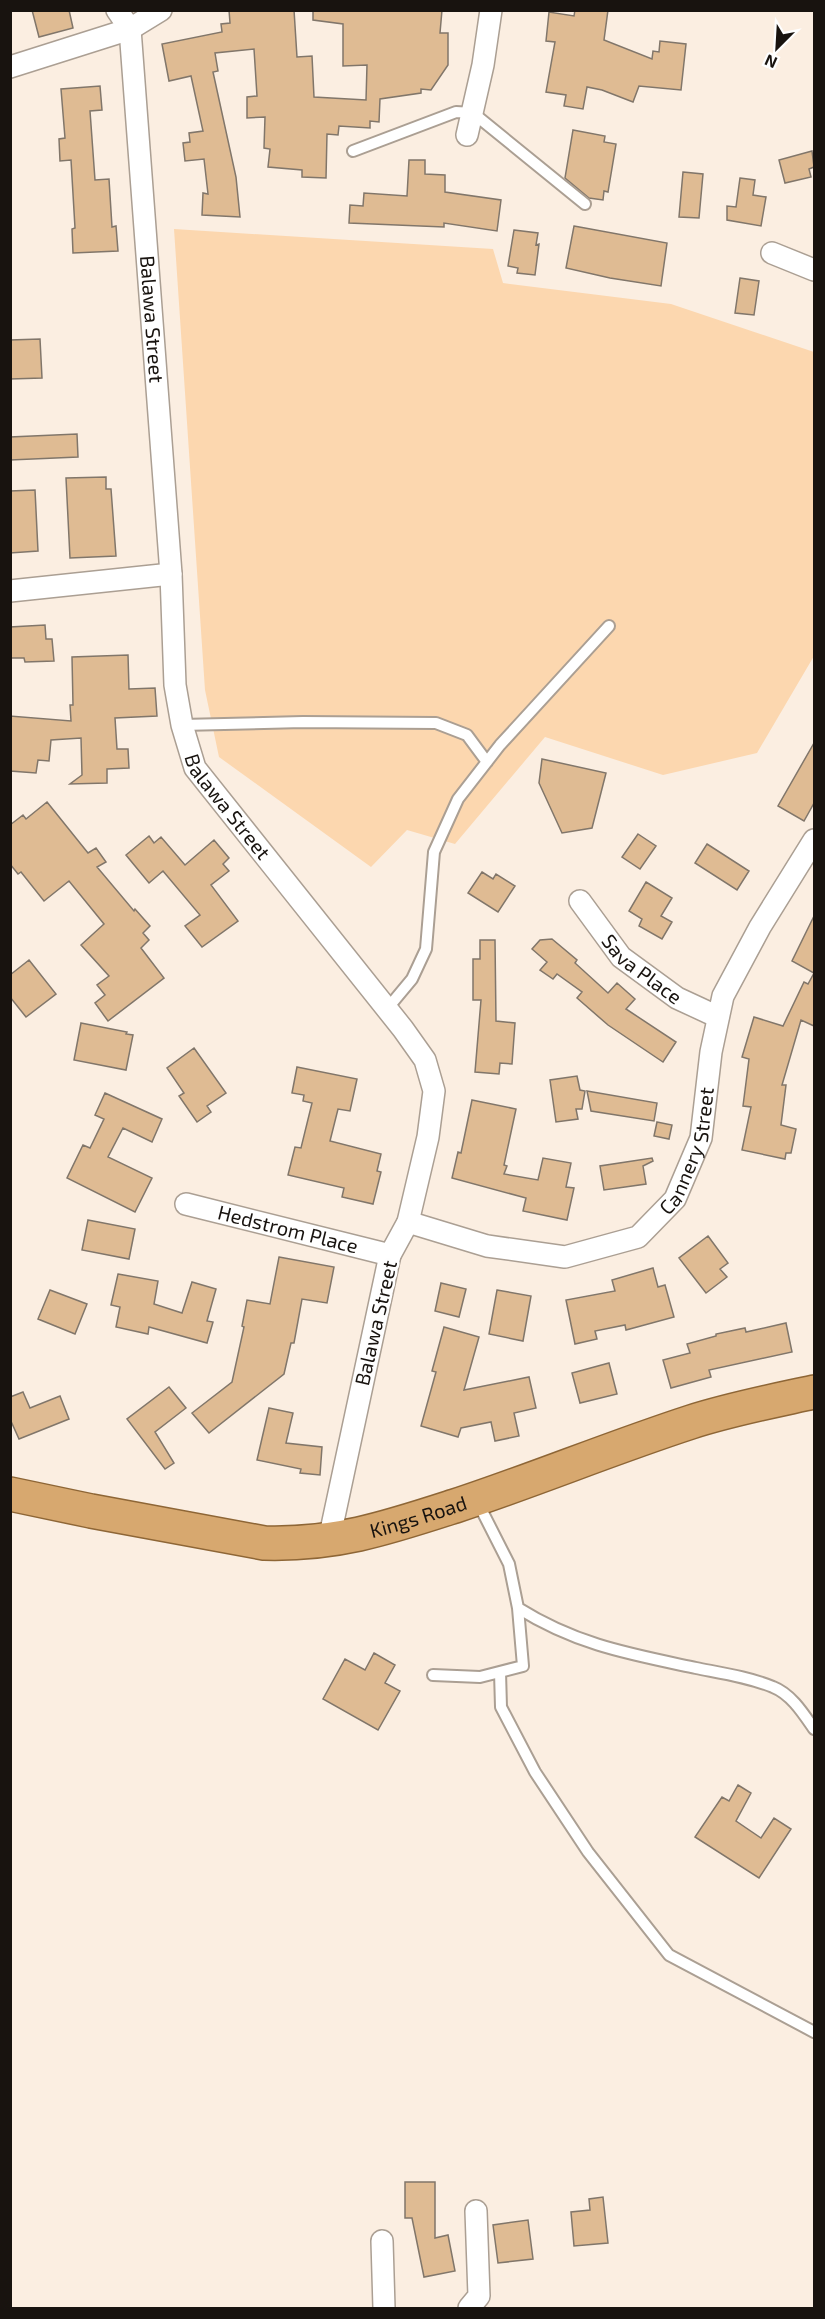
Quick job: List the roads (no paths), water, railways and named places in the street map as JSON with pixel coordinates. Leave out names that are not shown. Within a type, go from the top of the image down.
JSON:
[{"type":"highway","name":"Kings Road","points":[[10,1494],[264,1543],[329,1540],[375,1531],[477,1499],[692,1422],[814,1392]]},
{"type":"street","points":[[117,10],[130,29]]},
{"type":"street","points":[[10,67],[130,29],[161,10]]},
{"type":"street","points":[[467,135],[491,10]]},
{"type":"street","name":"Balawa Street","points":[[130,29],[171,574],[175,685],[182,725],[195,768],[425,1060],[434,1091],[428,1137],[408,1222],[390,1255],[329,1540]]},
{"type":"street","points":[[772,254],[814,270]]},
{"type":"street","points":[[10,591],[171,574]]},
{"type":"street","name":"Cannery Street","points":[[408,1222],[487,1246],[565,1257],[638,1237],[675,1199],[701,1138],[711,1052],[723,996],[749,946],[814,840]]},
{"type":"street","name":"Sava Place","points":[[580,901],[621,957],[677,998],[718,1017]]},
{"type":"street","name":"Hedstrom Place","points":[[186,1203],[390,1255]]},
{"type":"street","points":[[469,2308],[479,2296],[476,2211]]},
{"type":"street","points":[[382,2241],[384,2308]]},
{"type":"lane","points":[[353,151],[456,112],[473,113],[585,204]]},
{"type":"lane","points":[[387,1009],[412,979],[426,949],[434,852],[459,799],[500,745],[609,626]]},
{"type":"lane","points":[[182,725],[303,722],[436,723],[467,735],[487,762]]},
{"type":"lane","points":[[433,1675],[480,1677],[523,1666],[518,1608],[509,1564],[477,1499]]},
{"type":"lane","points":[[518,1608],[547,1626],[611,1650],[774,1687],[797,1704],[814,1729]]},
{"type":"lane","points":[[500,1672],[501,1707],[535,1772],[588,1852],[669,1955],[814,2032]]}]
